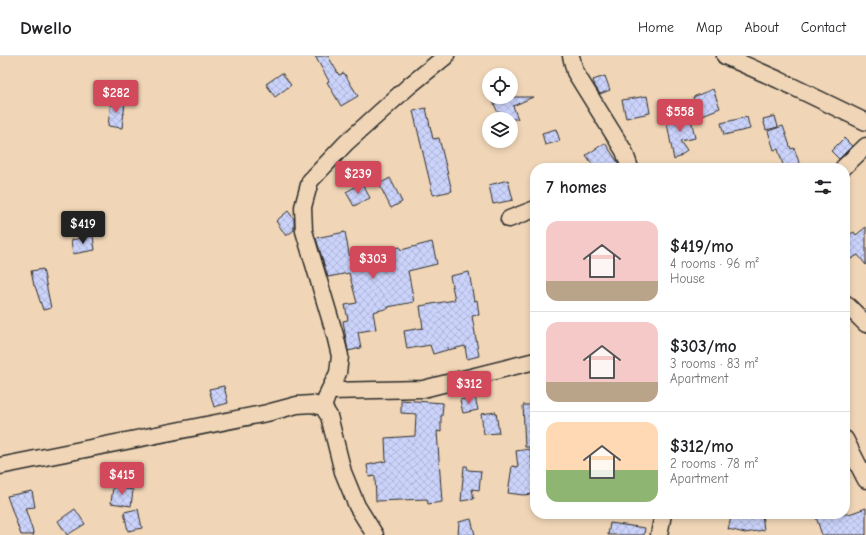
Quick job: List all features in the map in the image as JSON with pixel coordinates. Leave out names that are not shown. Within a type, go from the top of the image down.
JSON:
[{"type":"street","points":[[323,407],[338,373],[340,356],[304,231],[303,207],[310,181],[346,143],[409,86],[446,56]]},
{"type":"street","points":[[571,56],[575,72],[624,151],[628,163]]},
{"type":"street","points":[[725,56],[866,122]]},
{"type":"street","points":[[848,163],[866,146]]},
{"type":"street","points":[[509,219],[530,211]]},
{"type":"street","points":[[850,308],[866,324]]},
{"type":"street","points":[[329,391],[423,389],[530,362]]},
{"type":"street","points":[[0,466],[297,405],[312,404],[323,407],[329,416],[344,472],[354,499],[375,535]]},
{"type":"street","points":[[850,449],[866,480]]},
{"type":"street","points":[[659,535],[662,519]]},
{"type":"building","points":[[315,56],[328,56],[339,75],[344,73],[358,96],[341,106],[327,82],[329,81]]},
{"type":"building","points":[[282,73],[291,85],[275,97],[266,84]]},
{"type":"building","points":[[605,76],[610,90],[600,94],[593,80]]},
{"type":"building","points":[[713,89],[720,108],[700,116],[693,97]]},
{"type":"building","points":[[647,96],[650,113],[626,118],[622,100]]},
{"type":"building","points":[[518,97],[533,97],[518,104]]},
{"type":"building","points":[[111,101],[125,103],[122,128],[108,126]]},
{"type":"building","points":[[494,104],[517,104],[513,106],[515,112],[498,112]]},
{"type":"building","points":[[426,108],[433,139],[439,138],[452,191],[433,195],[413,111]]},
{"type":"building","points":[[690,114],[695,138],[680,141],[687,151],[674,160],[666,118]]},
{"type":"building","points":[[775,116],[778,127],[766,130],[763,119]]},
{"type":"building","points":[[747,117],[750,129],[724,135],[721,123]]},
{"type":"building","points":[[783,126],[791,149],[794,148],[799,163],[782,163],[778,149],[774,150],[768,131]]},
{"type":"building","points":[[556,129],[560,141],[545,145],[542,133]]},
{"type":"building","points":[[844,138],[852,146],[839,159],[831,151]]},
{"type":"building","points":[[605,143],[618,163],[592,163],[586,155]]},
{"type":"building","points":[[390,178],[402,202],[391,208],[379,184]]},
{"type":"building","points":[[508,180],[513,200],[493,204],[489,185]]},
{"type":"building","points":[[362,183],[370,198],[354,206],[346,192]]},
{"type":"building","points":[[288,211],[294,219],[294,230],[286,236],[276,221]]},
{"type":"building","points":[[866,227],[866,265],[858,255],[850,259],[850,234],[854,232],[856,235]]},
{"type":"building","points":[[345,232],[351,264],[381,255],[380,251],[400,247],[401,250],[432,242],[437,264],[408,271],[414,302],[388,307],[389,308],[373,312],[376,329],[358,332],[361,348],[348,351],[343,321],[348,320],[345,305],[357,303],[349,273],[328,277],[316,238]]},
{"type":"building","points":[[93,236],[95,250],[73,254],[71,240]]},
{"type":"building","points":[[43,269],[51,308],[43,310],[34,286],[31,271]]},
{"type":"building","points":[[469,272],[474,301],[477,300],[479,315],[472,316],[479,356],[467,359],[465,346],[448,350],[448,347],[447,350],[433,354],[430,345],[407,349],[404,331],[423,328],[420,306],[455,300],[450,276]]},
{"type":"building","points":[[224,386],[228,403],[214,407],[209,389]]},
{"type":"building","points":[[475,397],[478,410],[463,413],[460,400]]},
{"type":"building","points":[[401,400],[443,403],[441,432],[437,431],[442,502],[428,504],[427,499],[376,501],[375,476],[369,477],[367,465],[386,461],[385,438],[415,436],[416,414],[401,413]]},
{"type":"building","points":[[523,405],[530,405],[530,447],[525,447]]},
{"type":"building","points":[[496,412],[499,433],[484,434],[481,414]]},
{"type":"building","points":[[530,449],[530,494],[508,493],[512,466],[518,467],[516,451]]},
{"type":"building","points":[[464,466],[467,466],[468,470],[481,471],[479,490],[472,489],[474,499],[461,501]]},
{"type":"building","points":[[113,487],[133,490],[131,506],[111,503]]},
{"type":"building","points":[[32,491],[35,507],[25,508],[34,535],[21,535],[7,496]]},
{"type":"building","points":[[866,508],[866,535],[822,535],[817,519],[850,519],[850,514]]},
{"type":"building","points":[[75,509],[85,524],[67,535],[58,521]]},
{"type":"building","points":[[138,509],[142,528],[128,531],[124,512]]},
{"type":"building","points":[[471,519],[475,535],[458,535],[459,522]]},
{"type":"building","points":[[731,519],[763,519],[764,530],[745,533],[728,529]]},
{"type":"building","points":[[610,523],[645,528],[644,535],[608,535]]}]
